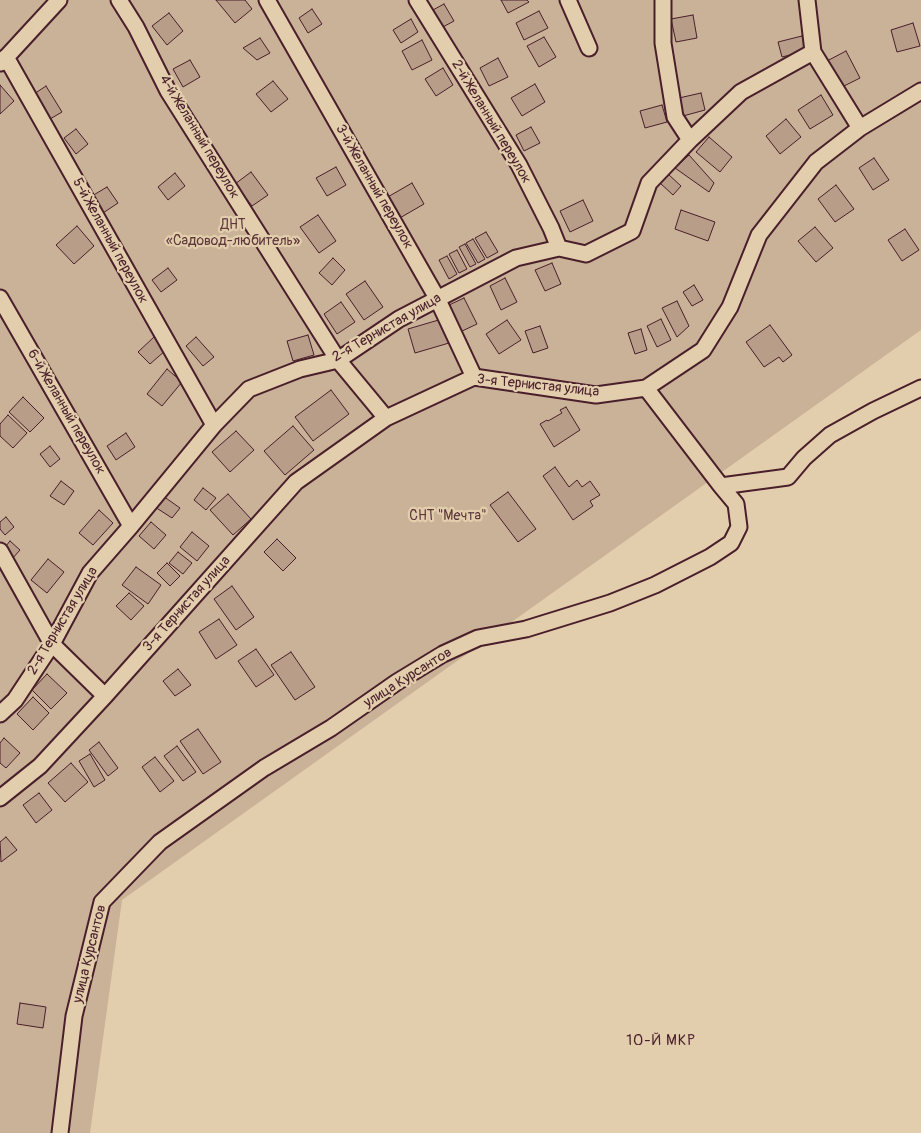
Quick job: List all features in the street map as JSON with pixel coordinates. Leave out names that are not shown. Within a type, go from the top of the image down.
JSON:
[{"type":"street","points":[[3,60],[59,0]]},
{"type":"street","name":"4-й Желанный переулок","points":[[119,0],[136,27],[168,91],[338,360],[386,418]]},
{"type":"street","name":"3-й Желанный переулок","points":[[267,0],[438,298],[474,377]]},
{"type":"street","name":"2-й Желанный переулок","points":[[417,0],[519,164],[559,248]]},
{"type":"street","points":[[568,0],[589,48]]},
{"type":"street","points":[[663,0],[663,44],[675,118],[690,140]]},
{"type":"street","points":[[807,0],[813,52],[860,128]]},
{"type":"street","name":"2-я Тернистая улица","points":[[0,714],[14,700],[52,644],[90,573],[214,425],[250,389],[300,370],[338,360],[399,319],[516,258],[559,248],[586,254],[632,231],[649,183],[690,140],[741,92],[813,52]]},
{"type":"street","name":"5-й Желанный переулок","points":[[3,60],[214,425]]},
{"type":"street","name":"3-я Тернистая улица","points":[[0,798],[40,766],[296,482],[386,418],[474,377],[596,394],[646,388],[703,350],[730,308],[759,235],[816,162],[860,128],[921,91]]},
{"type":"street","name":"6-й Желанный переулок","points":[[0,298],[131,526]]},
{"type":"street","name":"улица Курсантов","points":[[60,1133],[74,1016],[102,902],[160,842],[264,768],[331,728],[397,682],[443,654],[478,638],[526,629],[610,603],[655,586],[710,557],[731,543],[739,527],[736,504],[646,388]]},
{"type":"street","points":[[721,486],[788,477],[804,458],[830,435],[873,411],[921,388]]},
{"type":"street","points":[[0,551],[52,644],[105,696]]},
{"type":"green space","name":"ДНТ «Садовод-любитель»","points":[[0,0],[921,0],[921,330],[122,900],[90,1133],[0,1133]]},
{"type":"building","points":[[216,0],[245,0],[252,9],[235,23]]},
{"type":"building","points":[[501,0],[527,0],[529,2],[508,13]]},
{"type":"building","points":[[444,4],[454,21],[441,28],[431,11]]},
{"type":"building","points":[[312,9],[322,24],[308,33],[299,18]]},
{"type":"building","points":[[539,11],[548,28],[524,40],[516,23]]},
{"type":"building","points":[[169,13],[183,31],[167,45],[152,26]]},
{"type":"building","points":[[693,15],[697,38],[676,42],[671,19]]},
{"type":"building","points":[[411,19],[418,32],[401,43],[393,30]]},
{"type":"building","points":[[913,23],[920,46],[897,52],[891,30]]},
{"type":"building","points":[[802,36],[806,51],[782,57],[778,42]]},
{"type":"building","points":[[544,37],[556,57],[539,67],[527,46]]},
{"type":"building","points":[[260,38],[270,53],[257,60],[243,48]]},
{"type":"building","points":[[422,40],[432,60],[412,70],[402,51]]},
{"type":"building","points":[[846,51],[860,78],[842,87],[827,61]]},
{"type":"building","points":[[498,58],[508,77],[489,86],[480,68]]},
{"type":"building","points":[[190,60],[200,77],[183,87],[173,69]]},
{"type":"building","points":[[443,68],[453,85],[436,96],[425,79]]},
{"type":"building","points":[[273,81],[288,99],[271,112],[256,94]]},
{"type":"building","points":[[535,84],[545,102],[522,116],[511,98]]},
{"type":"building","points":[[0,85],[14,101],[0,114]]},
{"type":"building","points":[[46,86],[62,112],[50,119],[34,94]]},
{"type":"building","points":[[701,93],[705,110],[683,116],[679,98]]},
{"type":"building","points":[[821,95],[833,115],[810,129],[798,110]]},
{"type":"building","points":[[662,105],[667,122],[645,128],[640,111]]},
{"type":"building","points":[[786,119],[801,137],[780,154],[766,136]]},
{"type":"building","points":[[531,127],[540,143],[524,151],[516,135]]},
{"type":"building","points":[[76,129],[88,144],[76,154],[64,138]]},
{"type":"building","points":[[709,137],[732,157],[720,172],[696,152]]},
{"type":"building","points":[[689,155],[714,183],[709,192],[675,168]]},
{"type":"building","points":[[874,158],[889,180],[873,190],[859,168]]},
{"type":"building","points":[[336,167],[346,185],[327,196],[316,178]]},
{"type":"building","points":[[251,172],[268,195],[252,206],[235,184]]},
{"type":"building","points":[[175,173],[185,186],[168,200],[158,187]]},
{"type":"building","points":[[668,174],[681,186],[673,195],[660,183]]},
{"type":"building","points":[[412,183],[424,204],[398,219],[386,198]]},
{"type":"building","points":[[836,185],[854,209],[835,222],[818,199]]},
{"type":"building","points":[[107,187],[118,203],[103,213],[92,196]]},
{"type":"building","points":[[583,200],[593,221],[570,232],[560,211]]},
{"type":"building","points":[[681,210],[715,222],[708,241],[675,229]]},
{"type":"building","points":[[318,215],[336,241],[319,253],[300,227]]},
{"type":"building","points":[[77,226],[94,246],[74,264],[56,245]]},
{"type":"building","points":[[815,227],[833,248],[816,262],[798,241]]},
{"type":"building","points":[[905,229],[919,250],[902,261],[888,240]]},
{"type":"building","points":[[486,232],[498,252],[487,258],[475,238]]},
{"type":"building","points":[[473,239],[485,259],[478,263],[466,243]]},
{"type":"building","points":[[465,244],[476,264],[470,267],[459,247]]},
{"type":"building","points":[[457,250],[467,269],[459,273],[449,254]]},
{"type":"building","points":[[447,256],[457,274],[449,279],[439,260]]},
{"type":"building","points":[[333,258],[345,270],[332,285],[319,273]]},
{"type":"building","points":[[552,263],[561,284],[545,291],[535,270]]},
{"type":"building","points":[[168,268],[177,280],[161,292],[152,280]]},
{"type":"building","points":[[505,278],[517,302],[501,310],[490,286]]},
{"type":"building","points":[[365,281],[383,307],[364,320],[346,294]]},
{"type":"building","points":[[694,285],[703,300],[692,306],[683,292]]},
{"type":"building","points":[[464,298],[477,324],[460,332],[447,306]]},
{"type":"building","points":[[677,301],[689,326],[677,337],[662,308]]},
{"type":"building","points":[[341,302],[355,322],[337,334],[324,314]]},
{"type":"building","points":[[442,319],[449,343],[415,353],[408,329]]},
{"type":"building","points":[[661,319],[671,340],[657,347],[647,326]]},
{"type":"building","points":[[507,320],[521,340],[499,354],[486,334]]},
{"type":"building","points":[[770,325],[792,355],[783,362],[779,357],[764,367],[746,342]]},
{"type":"building","points":[[540,326],[548,348],[533,353],[525,331]]},
{"type":"building","points":[[641,329],[647,350],[635,354],[628,333]]},
{"type":"building","points":[[308,335],[314,355],[293,361],[287,341]]},
{"type":"building","points":[[154,337],[166,350],[150,364],[138,352]]},
{"type":"building","points":[[196,337],[214,357],[203,366],[186,346]]},
{"type":"building","points":[[167,369],[182,382],[162,406],[147,394]]},
{"type":"building","points":[[331,390],[349,414],[313,441],[295,417]]},
{"type":"building","points":[[23,397],[44,418],[30,432],[9,412]]},
{"type":"building","points":[[566,407],[580,430],[554,447],[540,424],[562,413],[560,410]]},
{"type":"building","points":[[8,415],[27,433],[13,448],[0,436],[0,424]]},
{"type":"building","points":[[293,426],[314,450],[285,475],[264,451]]},
{"type":"building","points":[[236,431],[254,450],[230,472],[212,452]]},
{"type":"building","points":[[126,433],[135,447],[116,460],[107,446]]},
{"type":"building","points":[[50,446],[60,459],[50,467],[40,454]]},
{"type":"building","points":[[555,467],[569,487],[577,480],[582,487],[590,481],[600,495],[590,501],[593,506],[573,520],[543,476]]},
{"type":"building","points":[[61,481],[74,491],[64,505],[50,496]]},
{"type":"building","points":[[203,488],[216,498],[206,510],[194,500]]},
{"type":"building","points":[[508,492],[536,529],[518,542],[490,505]]},
{"type":"building","points":[[228,494],[251,519],[233,535],[210,510]]},
{"type":"building","points":[[163,496],[180,508],[172,518],[155,507]]},
{"type":"building","points":[[99,510],[113,523],[93,545],[79,533]]},
{"type":"building","points":[[6,517],[14,527],[5,535],[0,529],[0,522]]},
{"type":"building","points":[[151,522],[166,535],[154,549],[139,536]]},
{"type":"building","points":[[192,532],[209,546],[197,561],[180,547]]},
{"type":"building","points":[[277,539],[296,558],[283,571],[264,552]]},
{"type":"building","points":[[10,541],[20,550],[12,559],[2,551]]},
{"type":"building","points":[[178,552],[192,563],[183,574],[169,563]]},
{"type":"building","points":[[48,559],[64,572],[47,593],[31,580]]},
{"type":"building","points":[[167,563],[180,576],[170,586],[157,573]]},
{"type":"building","points":[[136,567],[161,585],[148,604],[122,585]]},
{"type":"building","points":[[232,586],[254,617],[236,630],[214,599]]},
{"type":"building","points":[[129,593],[144,606],[131,620],[116,606]]},
{"type":"building","points":[[219,619],[237,645],[216,659],[199,632]]},
{"type":"building","points":[[256,649],[274,675],[256,687],[238,661]]},
{"type":"building","points":[[291,652],[315,687],[295,700],[271,665]]},
{"type":"building","points":[[178,669],[191,685],[175,696],[163,681]]},
{"type":"building","points":[[47,674],[67,693],[51,709],[32,690]]},
{"type":"building","points":[[33,697],[49,713],[33,730],[17,714]]},
{"type":"building","points":[[198,729],[221,762],[203,774],[180,741]]},
{"type":"building","points":[[4,738],[20,753],[6,768],[0,763],[0,743]]},
{"type":"building","points":[[99,742],[118,768],[108,776],[89,750]]},
{"type":"building","points":[[177,746],[196,772],[183,781],[164,756]]},
{"type":"building","points":[[90,754],[105,780],[94,787],[79,761]]},
{"type":"building","points":[[155,757],[174,781],[160,792],[142,767]]},
{"type":"building","points":[[71,763],[88,782],[65,802],[48,783]]},
{"type":"building","points":[[39,793],[52,810],[36,823],[23,805]]},
{"type":"building","points":[[6,837],[17,850],[1,862],[0,842]]},
{"type":"building","points":[[20,1003],[46,1007],[43,1028],[17,1024]]},
{"type":"waterway","points":[[17,35],[32,19]]},
{"type":"district","name":"10-Й МКР","points":[[661,1041]]},
{"type":"park label","name":"СНТ \"Мечта\"","points":[[448,516]]}]
